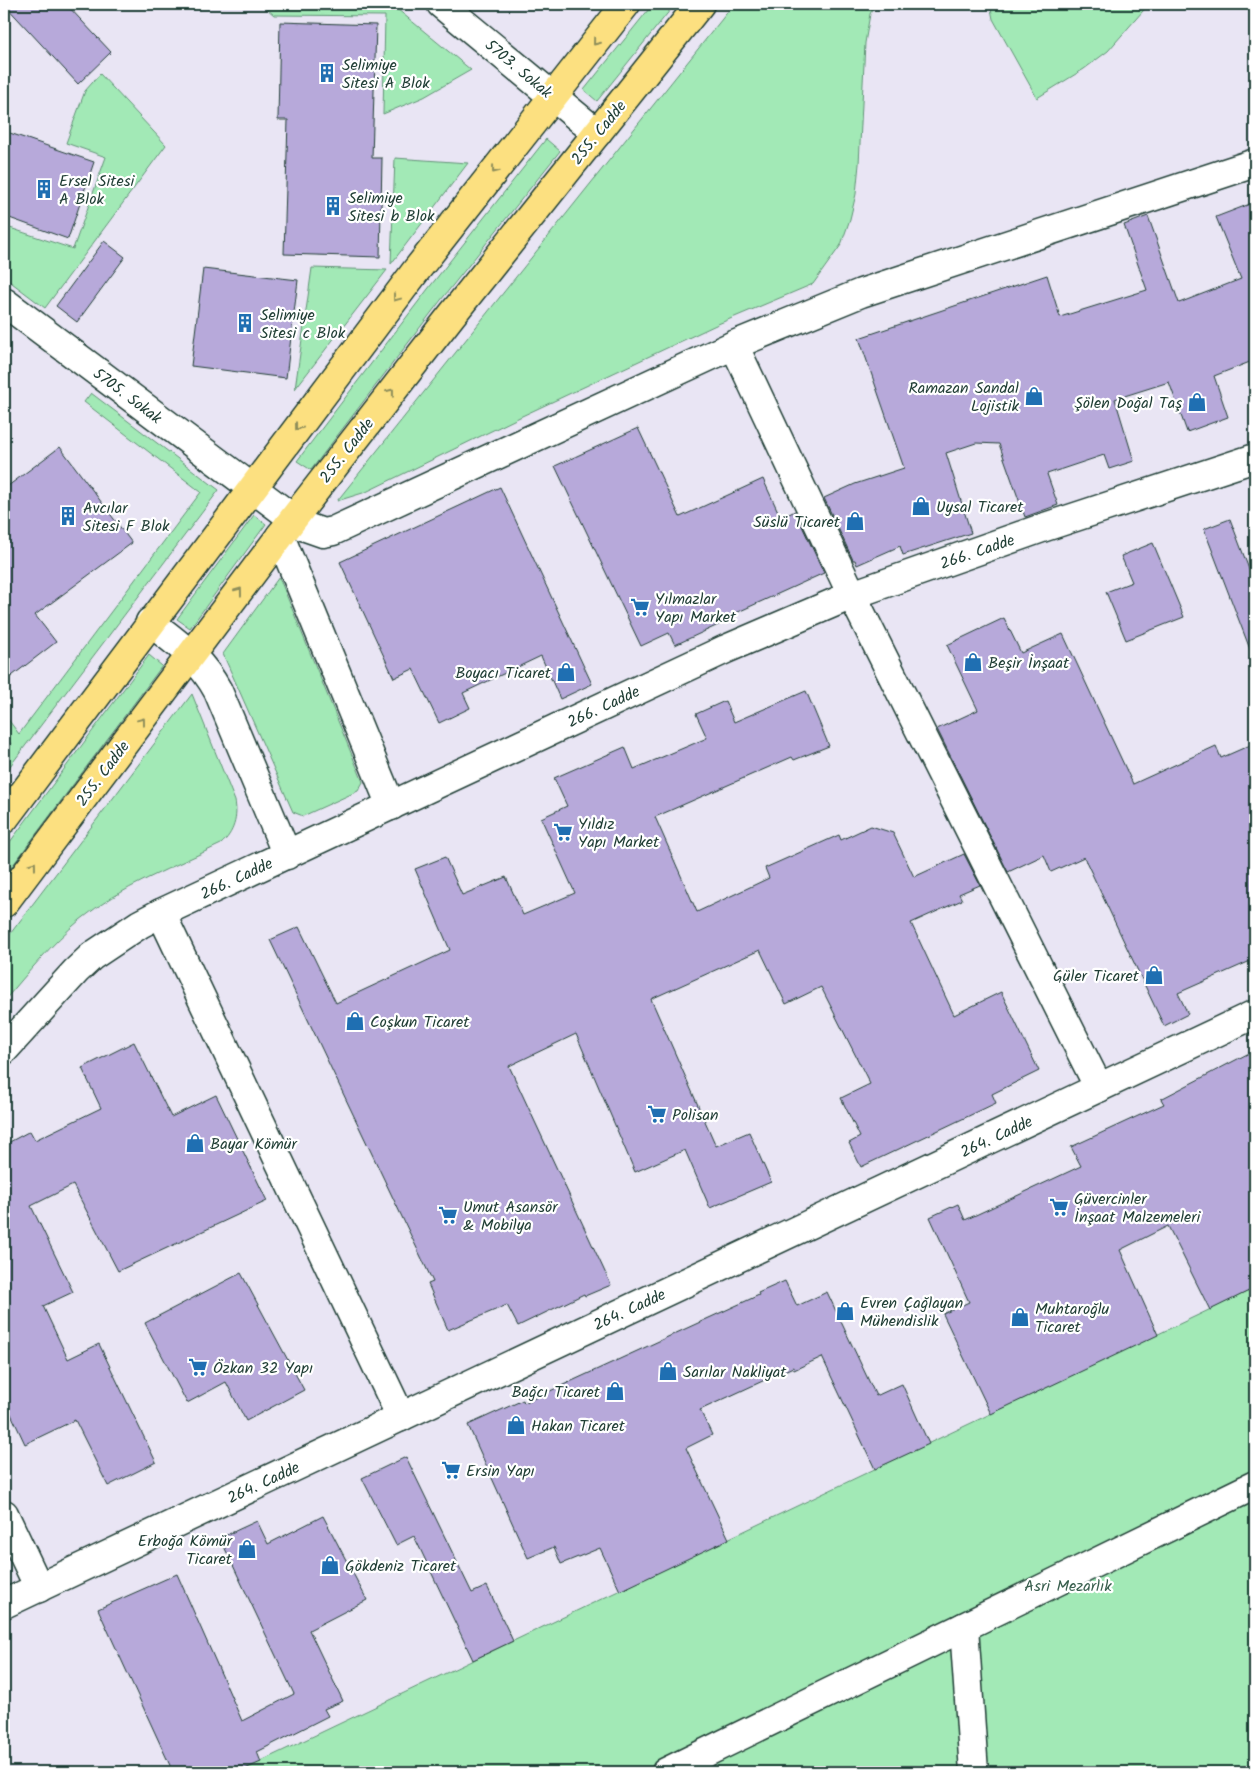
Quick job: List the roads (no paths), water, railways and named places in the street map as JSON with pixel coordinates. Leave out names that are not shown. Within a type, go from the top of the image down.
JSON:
[{"type":"main road","points":[[4,819],[150,622],[415,272],[626,4]]},
{"type":"main road","name":"255. Cadde","points":[[4,904],[286,527],[451,316],[700,4]]},
{"type":"street","name":"5703. Sokak","points":[[441,4],[597,133]]},
{"type":"street","name":"5705. Sokak","points":[[4,302],[252,487],[286,527],[303,526],[323,533],[333,531],[734,345],[861,293],[1255,163]]},
{"type":"street","points":[[734,345],[852,595],[1099,1088]]},
{"type":"street","name":"266. Cadde","points":[[4,1050],[92,956],[161,912],[717,653],[852,595],[1045,527],[1255,458]]},
{"type":"street","points":[[286,527],[390,806]]},
{"type":"street","points":[[150,622],[191,655],[208,673],[218,691],[286,855]]},
{"type":"street","points":[[161,912],[401,1417]]},
{"type":"street","name":"264. Cadde","points":[[4,1604],[1255,1014]]},
{"type":"street","points":[[666,1772],[1255,1485]]},
{"type":"street","points":[[4,1514],[39,1588]]},
{"type":"street","points":[[964,1627],[974,1772]]},
{"type":"place","name":"Selimiye Sitesi A Blok","points":[[327,73]]},
{"type":"place","name":"Ersel Sitesi A Blok","points":[[44,189]]},
{"type":"place","name":"Selimiye Sitesi b Blok","points":[[333,206]]},
{"type":"place","name":"Selimiye Sitesi c Blok","points":[[245,323]]},
{"type":"place","name":"Ramazan Sandal Lojistik","points":[[1034,396]]},
{"type":"place","name":"Şölen Doğal Taş","points":[[1197,402]]},
{"type":"place","name":"Uysal Ticaret","points":[[921,506]]},
{"type":"place","name":"Avcılar Sitesi F Blok","points":[[68,516]]},
{"type":"place","name":"Süslü Ticaret","points":[[855,521]]},
{"type":"place","name":"Yılmazlar Yapı Market","points":[[640,607]]},
{"type":"place","name":"Beşir İnşaat","points":[[973,662]]},
{"type":"place","name":"Boyacı Ticaret","points":[[566,672]]},
{"type":"place","name":"Yıldız Yapı Market","points":[[563,832]]},
{"type":"place","name":"Güler Ticaret","points":[[1154,975]]},
{"type":"place","name":"Coşkun Ticaret","points":[[355,1021]]},
{"type":"place","name":"Polisan","points":[[657,1114]]},
{"type":"place","name":"Bayar Kömür","points":[[195,1143]]},
{"type":"place","name":"Güvercinler İnşaat Malzemeleri","points":[[1059,1207]]},
{"type":"place","name":"Umut Asansör & Mobilya","points":[[448,1215]]},
{"type":"place","name":"Evren Çağlayan Mühendislik","points":[[845,1311]]},
{"type":"place","name":"Muhtaroğlu Ticaret","points":[[1020,1317]]},
{"type":"place","name":"Özkan 32 Yapı","points":[[198,1367]]},
{"type":"place","name":"Sarılar Nakliyat","points":[[668,1371]]},
{"type":"place","name":"Bağcı Ticaret","points":[[615,1391]]},
{"type":"place","name":"Hakan Ticaret","points":[[516,1425]]},
{"type":"place","name":"Ersin Yapı","points":[[451,1470]]},
{"type":"place","name":"Erboğa Kömür Ticaret","points":[[247,1549]]},
{"type":"place","name":"Gökdeniz Ticaret","points":[[330,1565]]},
{"type":"park label","name":"Asri Mezarlık","points":[[1068,1585]]}]
